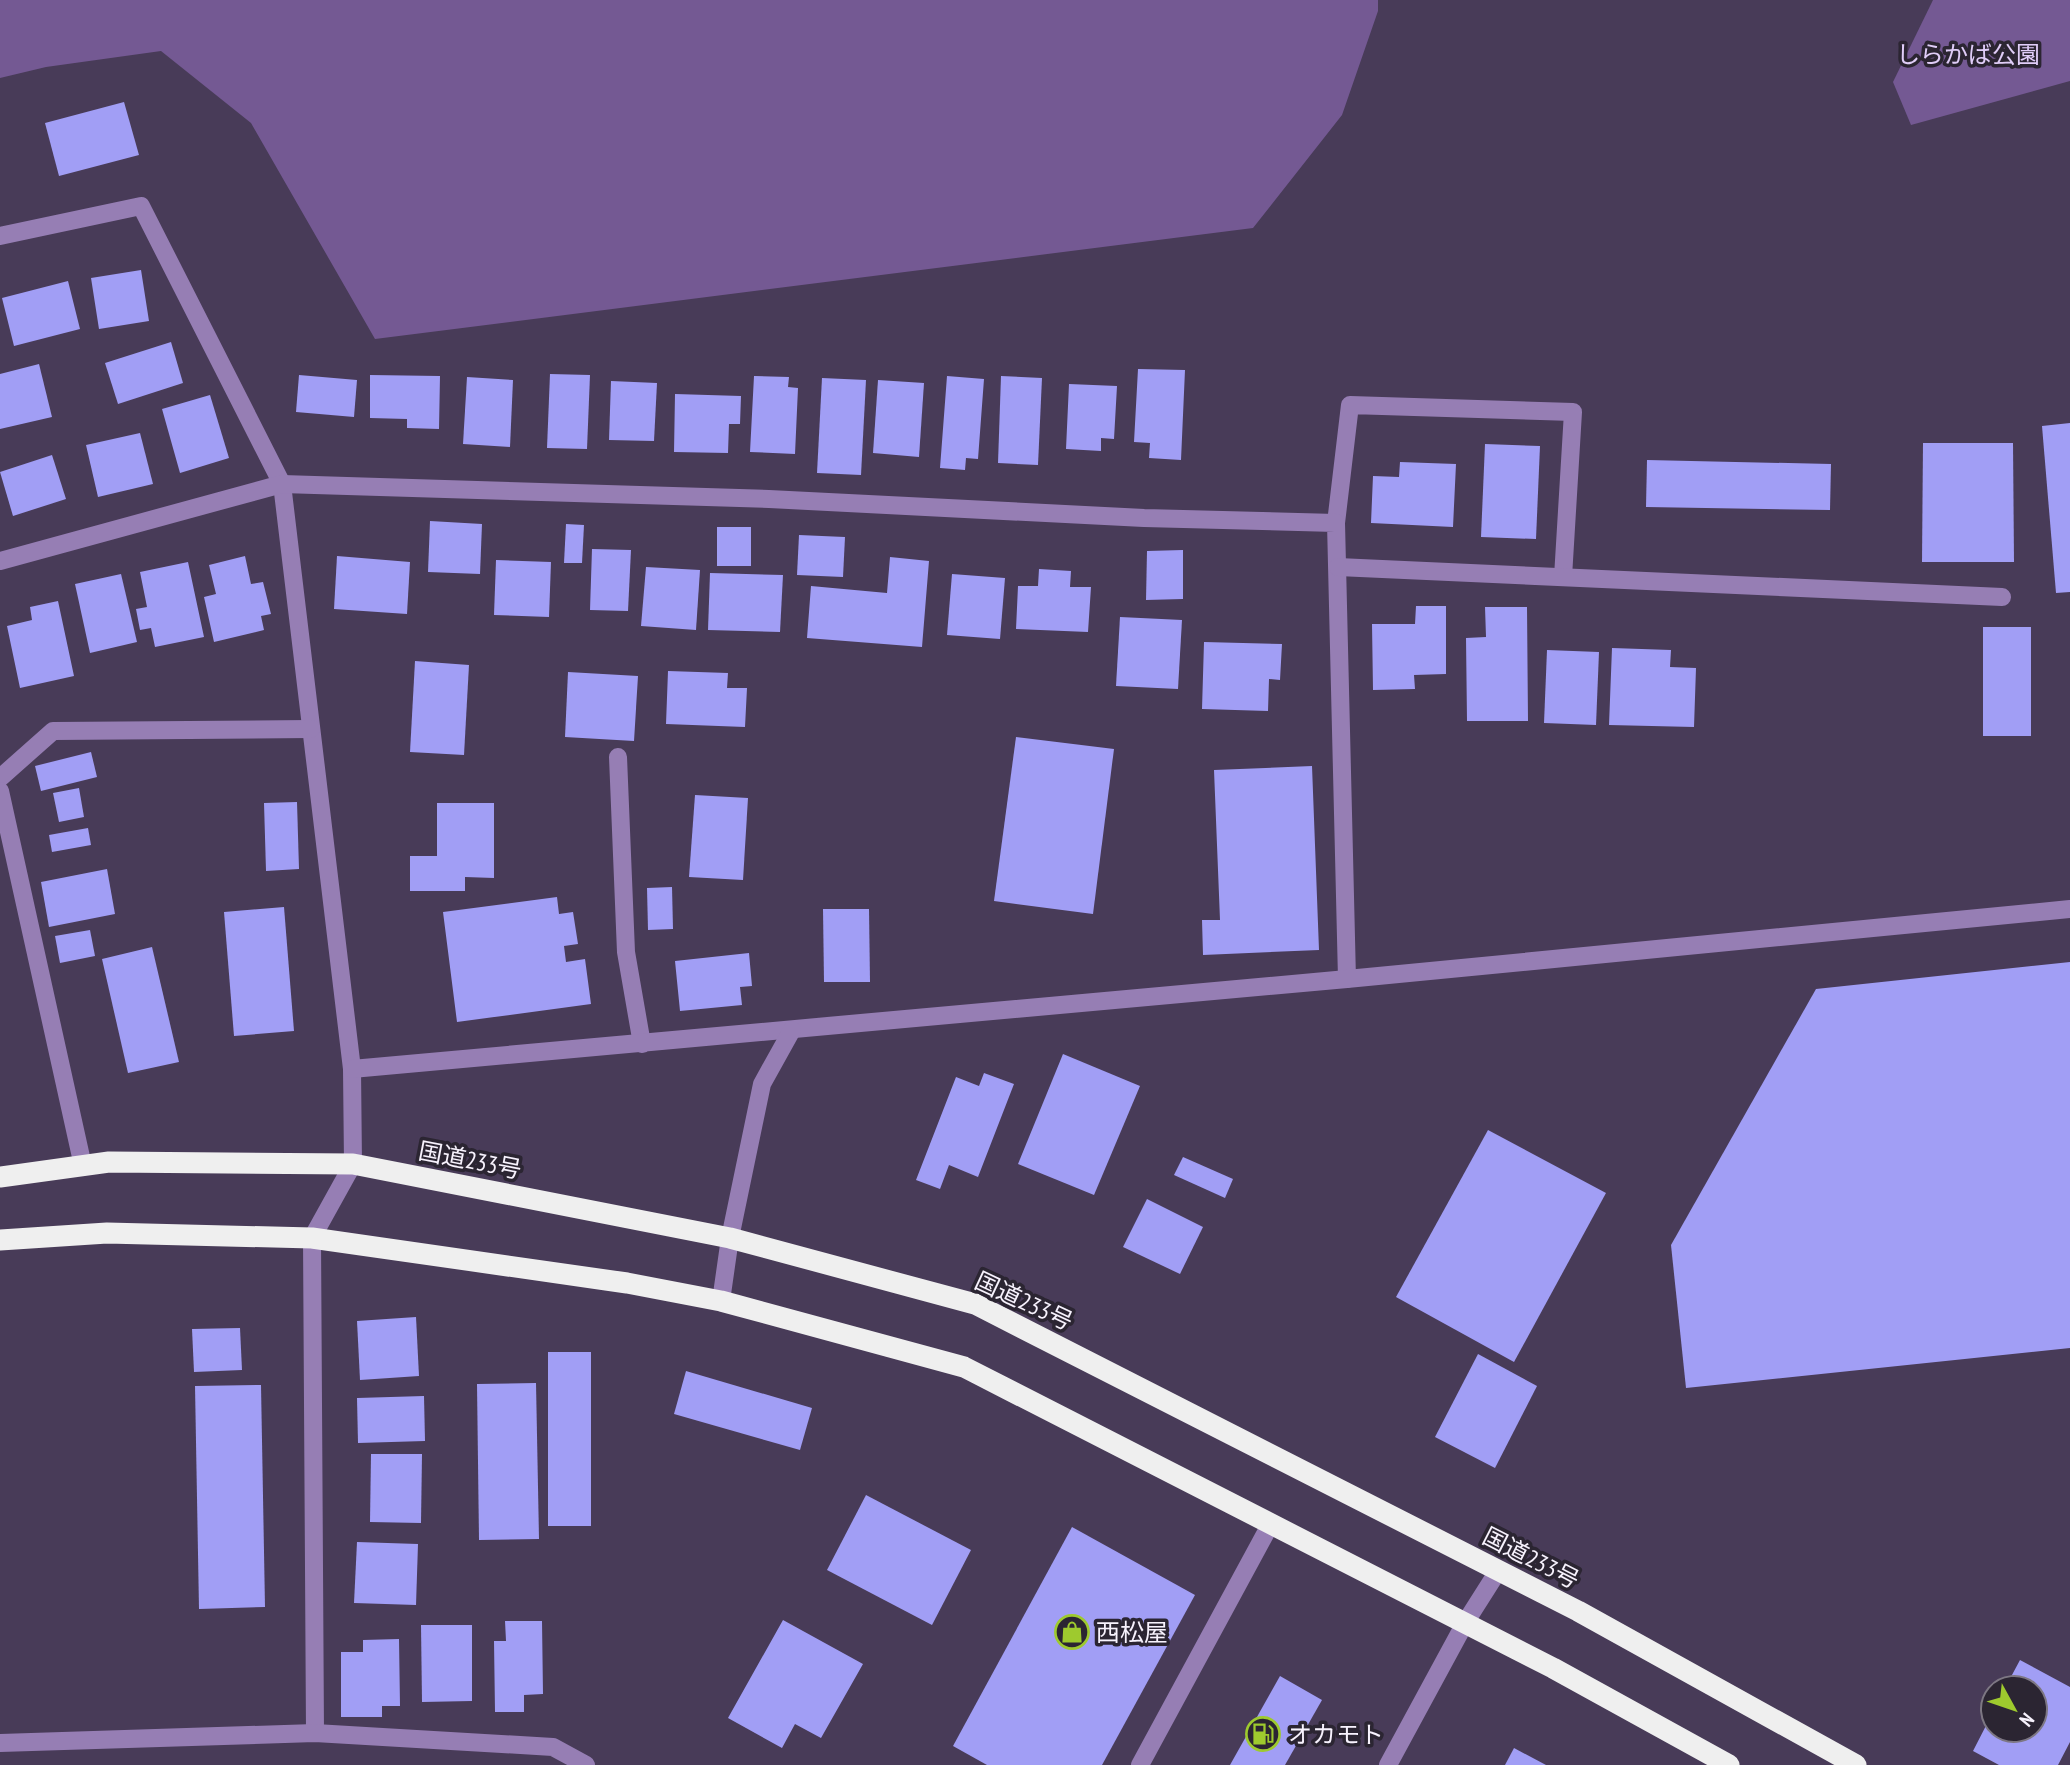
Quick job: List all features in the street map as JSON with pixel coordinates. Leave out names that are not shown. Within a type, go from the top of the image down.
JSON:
[{"type":"highway","name":"国道233号","points":[[0,1177],[109,1162],[353,1164],[730,1238],[975,1304],[1578,1611],[1856,1765]]},
{"type":"highway","points":[[0,1240],[107,1233],[312,1238],[627,1283],[720,1301],[964,1367],[1553,1668],[1729,1765]]},
{"type":"street","points":[[0,236],[141,206],[282,484],[352,1069],[353,1164],[312,1238],[315,1733]]},
{"type":"street","points":[[1347,979],[1336,523],[1350,405],[1573,412],[1563,577]]},
{"type":"street","points":[[0,561],[282,484],[769,499],[1144,518],[1336,523]]},
{"type":"street","points":[[1338,567],[2002,597]]},
{"type":"street","points":[[0,778],[53,731],[311,729]]},
{"type":"street","points":[[618,757],[626,953],[642,1044]]},
{"type":"street","points":[[0,792],[8,864],[83,1166]]},
{"type":"street","points":[[352,1069],[1347,979],[2070,909]]},
{"type":"street","points":[[720,1301],[730,1238],[762,1084],[792,1030]]},
{"type":"street","points":[[1140,1765],[1269,1525]]},
{"type":"street","points":[[1388,1765],[1465,1623],[1498,1570]]},
{"type":"street","points":[[0,1744],[315,1733],[552,1747],[586,1765]]},
{"type":"green space","points":[[0,0],[1378,0],[1378,11],[1342,115],[1253,228],[375,339],[251,123],[161,51],[46,67],[0,78]]},
{"type":"green space","name":"しらかば公園","points":[[1933,0],[2070,0],[2070,81],[1911,125],[1893,82]]},
{"type":"building","points":[[124,102],[139,155],[59,176],[45,123]]},
{"type":"building","points":[[141,270],[149,321],[99,329],[91,278]]},
{"type":"building","points":[[68,281],[80,329],[14,346],[2,298]]},
{"type":"building","points":[[171,342],[183,383],[118,404],[105,363]]},
{"type":"building","points":[[39,364],[52,417],[0,429],[0,374]]},
{"type":"building","points":[[1138,369],[1185,370],[1181,460],[1149,458],[1150,443],[1134,442]]},
{"type":"building","points":[[550,374],[590,375],[587,449],[547,448]]},
{"type":"building","points":[[299,375],[357,380],[354,417],[296,412]]},
{"type":"building","points":[[370,375],[440,376],[439,429],[407,428],[407,419],[370,418]]},
{"type":"building","points":[[754,376],[789,377],[788,387],[798,388],[795,454],[750,452]]},
{"type":"building","points":[[947,376],[984,379],[978,459],[966,458],[965,470],[940,468]]},
{"type":"building","points":[[1001,376],[1042,378],[1038,465],[998,463]]},
{"type":"building","points":[[467,377],[513,380],[510,447],[463,444]]},
{"type":"building","points":[[822,378],[866,380],[861,475],[817,473]]},
{"type":"building","points":[[878,380],[924,383],[919,457],[873,453]]},
{"type":"building","points":[[611,381],[657,383],[654,441],[609,440]]},
{"type":"building","points":[[1069,384],[1117,386],[1114,439],[1101,438],[1101,451],[1066,449]]},
{"type":"building","points":[[675,394],[741,396],[740,424],[729,424],[728,453],[674,452]]},
{"type":"building","points":[[210,395],[229,458],[180,473],[162,409]]},
{"type":"building","points":[[2070,423],[2070,592],[2056,593],[2042,426]]},
{"type":"building","points":[[140,433],[153,484],[98,497],[86,445]]},
{"type":"building","points":[[1923,443],[2013,443],[2014,562],[1922,562]]},
{"type":"building","points":[[1485,444],[1540,446],[1536,539],[1481,537]]},
{"type":"building","points":[[52,455],[66,499],[13,516],[0,472]]},
{"type":"building","points":[[1647,460],[1831,464],[1830,510],[1646,507]]},
{"type":"building","points":[[1400,462],[1456,464],[1453,527],[1371,523],[1373,476],[1399,477]]},
{"type":"building","points":[[430,521],[482,524],[480,574],[428,572]]},
{"type":"building","points":[[566,524],[584,525],[582,563],[564,563]]},
{"type":"building","points":[[717,527],[751,527],[751,566],[717,566]]},
{"type":"building","points":[[799,535],[845,537],[843,577],[797,575]]},
{"type":"building","points":[[592,549],[631,550],[628,611],[590,610]]},
{"type":"building","points":[[1183,550],[1183,599],[1146,600],[1147,551]]},
{"type":"building","points":[[245,556],[251,584],[263,582],[271,614],[261,616],[264,630],[214,642],[204,597],[216,594],[209,565]]},
{"type":"building","points":[[337,556],[410,562],[407,614],[334,609]]},
{"type":"building","points":[[890,557],[929,561],[922,647],[807,638],[811,586],[887,593]]},
{"type":"building","points":[[496,560],[551,562],[549,617],[494,615]]},
{"type":"building","points":[[188,562],[204,637],[155,647],[151,628],[140,630],[136,609],[147,607],[140,572]]},
{"type":"building","points":[[646,567],[700,570],[696,630],[641,626]]},
{"type":"building","points":[[1039,569],[1071,571],[1070,587],[1091,587],[1088,632],[1016,629],[1018,586],[1038,586]]},
{"type":"building","points":[[710,573],[783,575],[780,632],[708,630]]},
{"type":"building","points":[[121,574],[137,642],[90,653],[75,584]]},
{"type":"building","points":[[952,574],[1005,578],[1000,639],[947,635]]},
{"type":"building","points":[[58,601],[74,676],[20,688],[7,626],[32,620],[30,607]]},
{"type":"building","points":[[1416,606],[1446,606],[1446,674],[1414,675],[1415,689],[1373,690],[1372,624],[1415,624]]},
{"type":"building","points":[[1485,607],[1527,607],[1528,721],[1467,721],[1466,638],[1486,637]]},
{"type":"building","points":[[1120,617],[1182,620],[1178,689],[1116,686]]},
{"type":"building","points":[[1983,627],[2031,627],[2031,736],[1983,736]]},
{"type":"building","points":[[1204,642],[1282,644],[1280,680],[1269,679],[1268,711],[1202,709]]},
{"type":"building","points":[[1612,648],[1671,650],[1670,667],[1696,668],[1694,727],[1609,725]]},
{"type":"building","points":[[1547,650],[1599,652],[1596,725],[1544,723]]},
{"type":"building","points":[[415,661],[469,665],[464,755],[410,752]]},
{"type":"building","points":[[668,671],[728,673],[727,688],[747,688],[745,727],[666,724]]},
{"type":"building","points":[[568,672],[638,676],[634,741],[565,737]]},
{"type":"building","points":[[1016,737],[1114,749],[1093,914],[994,901]]},
{"type":"building","points":[[91,752],[97,777],[41,791],[35,766]]},
{"type":"building","points":[[1312,766],[1319,950],[1203,955],[1202,920],[1220,920],[1214,770]]},
{"type":"building","points":[[79,788],[84,817],[59,822],[53,793]]},
{"type":"building","points":[[695,795],[748,798],[743,880],[689,877]]},
{"type":"building","points":[[297,802],[299,869],[266,871],[264,803]]},
{"type":"building","points":[[437,803],[494,803],[494,878],[465,877],[465,891],[410,891],[410,856],[437,856]]},
{"type":"building","points":[[88,828],[91,845],[52,852],[49,835]]},
{"type":"building","points":[[107,869],[115,914],[49,927],[41,882]]},
{"type":"building","points":[[672,887],[673,929],[648,930],[647,888]]},
{"type":"building","points":[[557,897],[559,914],[573,912],[578,944],[564,946],[566,962],[585,959],[591,1004],[457,1022],[443,912]]},
{"type":"building","points":[[284,907],[294,1031],[234,1036],[224,912]]},
{"type":"building","points":[[823,909],[869,909],[870,982],[824,982]]},
{"type":"building","points":[[90,930],[95,956],[60,963],[55,936]]},
{"type":"building","points":[[152,947],[179,1062],[128,1073],[102,959]]},
{"type":"building","points":[[749,953],[752,986],[740,987],[742,1005],[680,1011],[675,961]]},
{"type":"building","points":[[2070,962],[2070,1348],[1686,1388],[1671,1245],[1816,989]]},
{"type":"building","points":[[1063,1054],[1140,1086],[1094,1195],[1018,1164]]},
{"type":"building","points":[[984,1073],[1014,1084],[978,1177],[949,1165],[940,1189],[916,1180],[956,1077],[979,1086]]},
{"type":"building","points":[[1488,1130],[1606,1193],[1514,1362],[1396,1297]]},
{"type":"building","points":[[1183,1157],[1233,1179],[1225,1198],[1174,1175]]},
{"type":"building","points":[[1147,1199],[1203,1227],[1180,1274],[1123,1247]]},
{"type":"building","points":[[416,1317],[419,1376],[360,1380],[357,1321]]},
{"type":"building","points":[[240,1328],[242,1370],[194,1372],[192,1329]]},
{"type":"building","points":[[548,1352],[591,1352],[591,1526],[548,1526]]},
{"type":"building","points":[[1478,1354],[1537,1386],[1495,1468],[1435,1437]]},
{"type":"building","points":[[686,1371],[812,1408],[800,1450],[674,1414]]},
{"type":"building","points":[[536,1383],[539,1539],[479,1540],[477,1384]]},
{"type":"building","points":[[261,1385],[265,1607],[199,1609],[195,1386]]},
{"type":"building","points":[[424,1396],[425,1441],[358,1443],[357,1398]]},
{"type":"building","points":[[371,1454],[422,1454],[421,1523],[370,1522]]},
{"type":"building","points":[[866,1495],[971,1550],[932,1625],[827,1570]]},
{"type":"building","points":[[1072,1527],[1195,1595],[1102,1765],[987,1765],[953,1746]]},
{"type":"building","points":[[357,1542],[418,1544],[416,1605],[354,1603]]},
{"type":"building","points":[[783,1620],[863,1664],[821,1738],[795,1724],[782,1748],[728,1718]]},
{"type":"building","points":[[505,1621],[542,1621],[543,1694],[524,1695],[524,1712],[495,1712],[494,1641],[506,1641]]},
{"type":"building","points":[[421,1625],[472,1625],[472,1701],[422,1702]]},
{"type":"building","points":[[399,1639],[400,1706],[382,1706],[382,1717],[341,1717],[341,1652],[363,1652],[363,1640]]},
{"type":"building","points":[[2020,1660],[2046,1674],[2012,1674]]},
{"type":"building","points":[[1280,1676],[1322,1700],[1285,1765],[1230,1765]]},
{"type":"building","points":[[2049,1676],[2070,1687],[2070,1742],[2058,1765],[1999,1765],[1973,1751],[1979,1739],[1979,1744],[2049,1744]]},
{"type":"building","points":[[1514,1748],[1546,1765],[1505,1765]]},
{"type":"place","name":"西松屋","points":[[1072,1632]]},
{"type":"place","name":"オカモト","points":[[1263,1734]]}]
